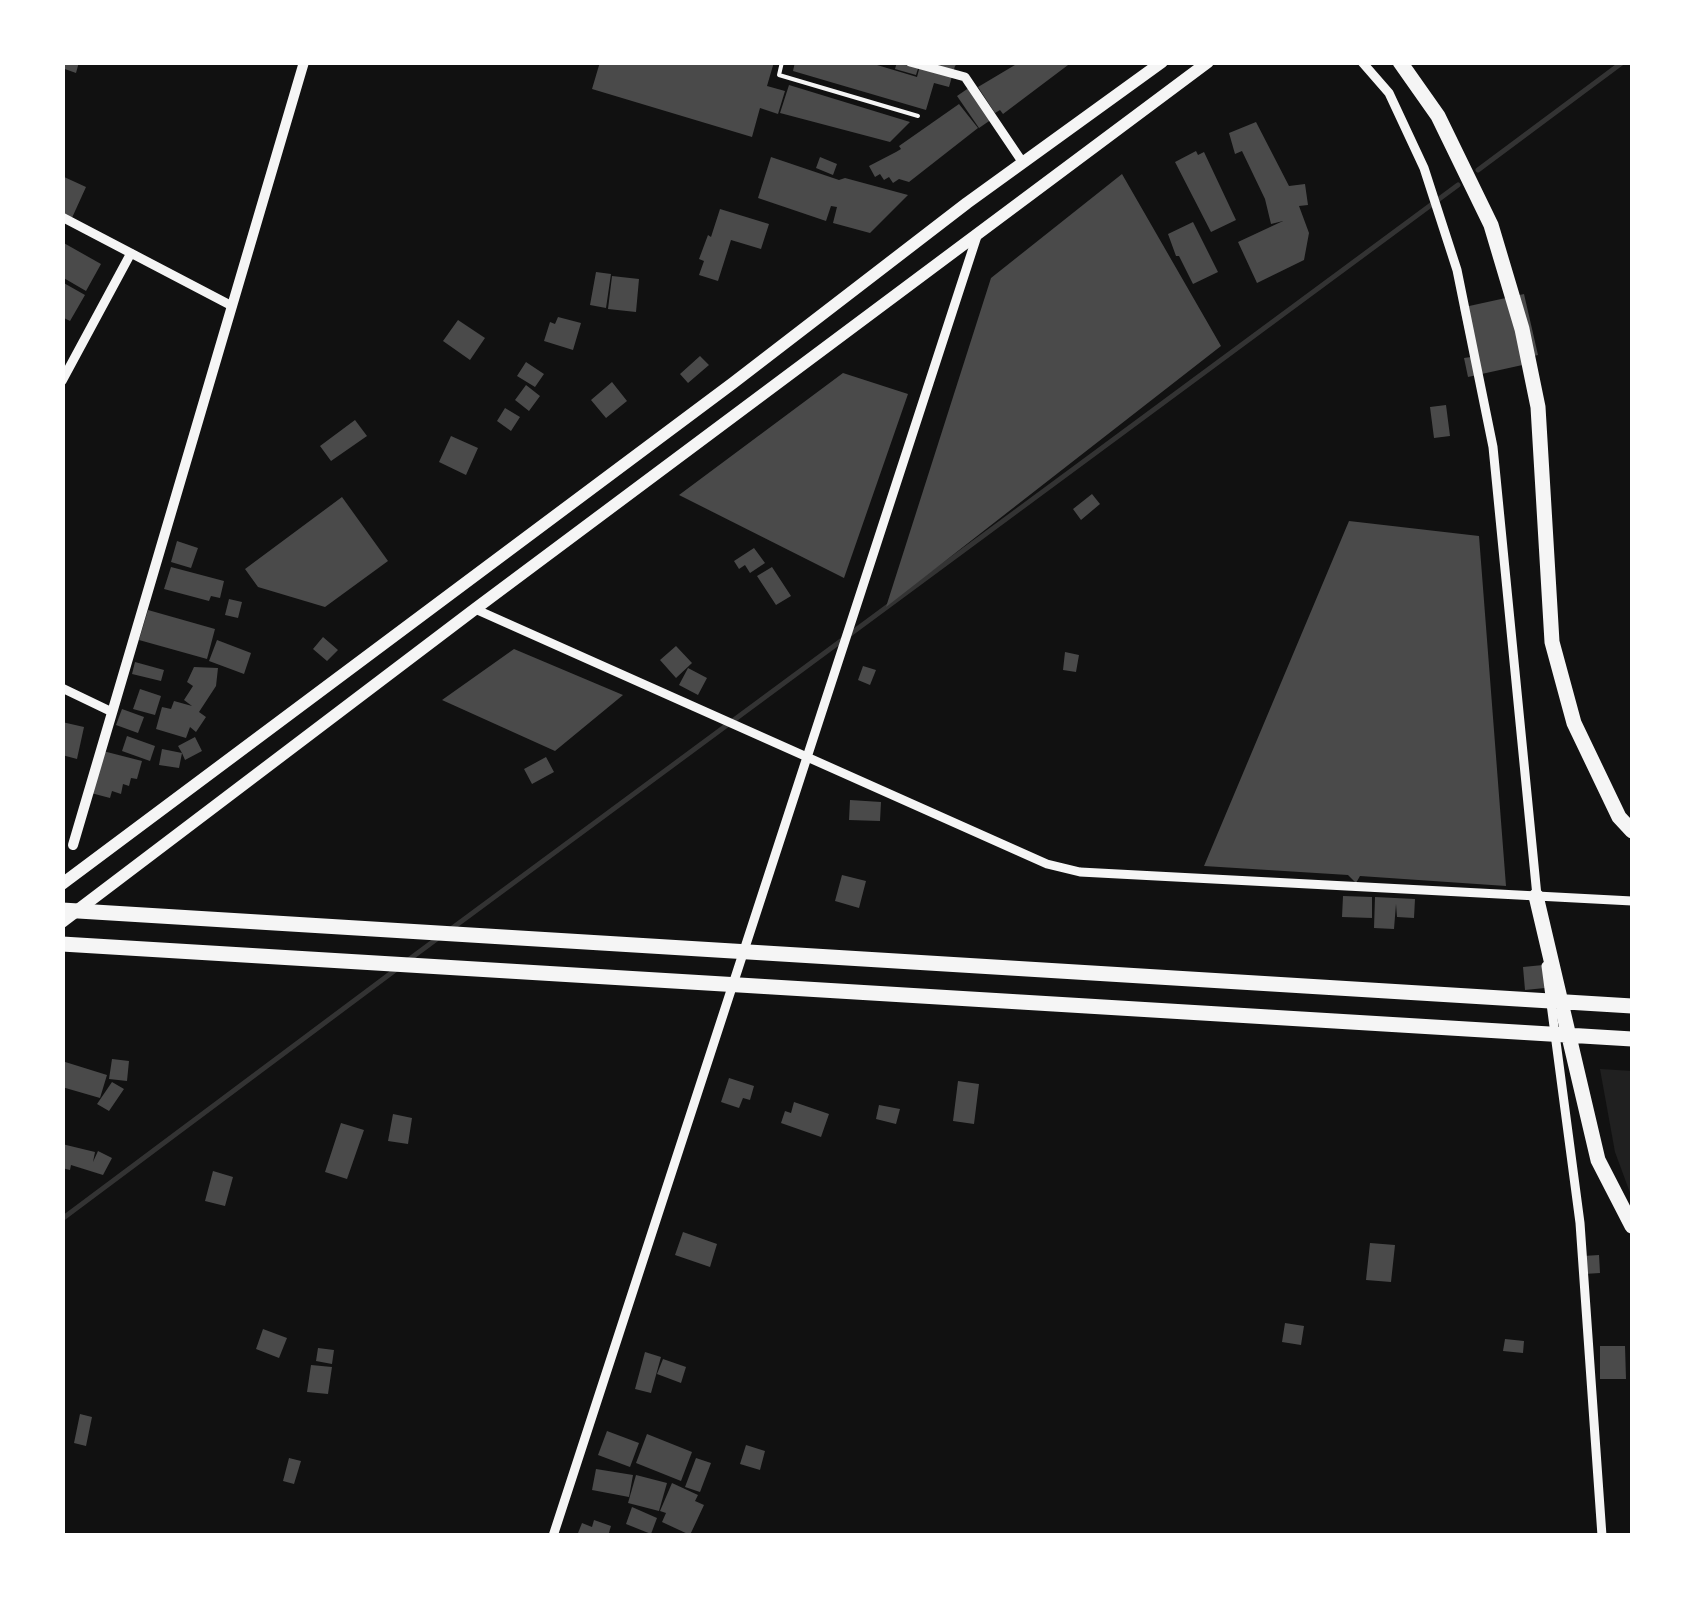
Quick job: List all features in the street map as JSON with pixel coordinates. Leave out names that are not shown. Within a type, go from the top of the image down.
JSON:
[{"type":"highway","points":[[1400,62],[1438,116],[1492,226],[1522,329],[1538,407],[1552,642],[1574,724],[1620,817],[1632,831]]},
{"type":"highway","points":[[1536,896],[1598,1160],[1632,1226]]},
{"type":"highway","points":[[62,910],[1632,1006]]},
{"type":"highway","points":[[62,944],[1632,1039]]},
{"type":"main road","points":[[62,884],[1022,163],[1143,67],[1162,62]]},
{"type":"main road","points":[[62,922],[1208,62]]},
{"type":"street","points":[[74,845],[304,62]]},
{"type":"street","points":[[910,62],[965,77],[1022,163]]},
{"type":"street","points":[[1362,62],[1389,92],[1432,194],[1457,270],[1493,448],[1536,896],[1580,1223],[1602,1536]]},
{"type":"street","points":[[62,217],[232,306]]},
{"type":"street","points":[[552,1536],[978,234]]},
{"type":"street","points":[[62,381],[131,252]]},
{"type":"street","points":[[475,609],[1047,864],[1080,872],[1632,902]]},
{"type":"street","points":[[62,688],[112,712]]},
{"type":"lane","points":[[782,62],[779,75],[918,116]]},
{"type":"shaded area","points":[[1600,1069],[1632,1071],[1632,1198],[1615,1152]]},
{"type":"building","points":[[62,62],[79,62],[76,73],[62,68]]},
{"type":"building","points":[[600,62],[774,62],[767,86],[785,91],[778,114],[760,108],[752,137],[592,89]]},
{"type":"building","points":[[795,62],[867,62],[917,77],[921,62],[959,62],[949,87],[934,83],[926,110],[793,71]]},
{"type":"building","points":[[897,62],[920,62],[916,75],[895,69]]},
{"type":"building","points":[[1020,62],[1072,62],[1003,114],[1000,110],[995,113],[978,87]]},
{"type":"building","points":[[789,85],[910,122],[890,142],[780,113]]},
{"type":"building","points":[[973,85],[995,117],[979,128],[957,96]]},
{"type":"building","points":[[959,104],[978,128],[909,182],[899,179],[893,183],[880,174],[875,177],[869,166],[901,149],[899,146]]},
{"type":"building","points":[[1256,122],[1289,186],[1305,184],[1308,205],[1299,206],[1309,233],[1304,260],[1257,283],[1238,242],[1283,221],[1271,224],[1265,199],[1242,151],[1235,154],[1229,133]]},
{"type":"building","points":[[1196,151],[1198,155],[1204,152],[1236,220],[1211,232],[1175,162]]},
{"type":"building","points":[[771,157],[839,180],[845,178],[908,195],[870,233],[833,223],[837,207],[831,206],[826,221],[758,198]]},
{"type":"building","points":[[820,157],[837,164],[833,175],[816,168]]},
{"type":"building","points":[[1122,174],[1221,346],[886,607],[991,278]]},
{"type":"building","points":[[62,176],[86,187],[71,220],[62,216]]},
{"type":"building","points":[[720,209],[769,224],[761,249],[731,240],[718,281],[699,275],[704,261],[699,259]]},
{"type":"building","points":[[1193,222],[1218,272],[1193,284],[1168,234]]},
{"type":"building","points":[[62,242],[101,264],[86,291],[62,277]]},
{"type":"building","points":[[596,272],[611,274],[606,308],[590,305]]},
{"type":"building","points":[[612,276],[639,279],[636,312],[608,309]]},
{"type":"building","points":[[62,282],[85,295],[70,321],[62,317]]},
{"type":"building","points":[[1524,294],[1538,355],[1526,358],[1527,364],[1468,377],[1464,358],[1471,357],[1460,308]]},
{"type":"building","points":[[558,317],[581,323],[573,350],[544,341],[550,322],[555,324]]},
{"type":"building","points":[[458,320],[485,338],[470,360],[443,341]]},
{"type":"building","points":[[700,356],[709,365],[688,383],[680,374]]},
{"type":"building","points":[[526,362],[544,374],[535,387],[517,376]]},
{"type":"building","points":[[843,373],[908,394],[844,578],[679,495]]},
{"type":"building","points":[[612,382],[627,401],[606,418],[591,400]]},
{"type":"building","points":[[526,385],[540,396],[529,411],[515,400]]},
{"type":"building","points":[[1446,405],[1450,436],[1434,438],[1430,407]]},
{"type":"building","points":[[505,408],[520,417],[511,431],[497,421]]},
{"type":"building","points":[[355,420],[367,436],[331,461],[320,446]]},
{"type":"building","points":[[451,436],[478,448],[466,475],[439,462]]},
{"type":"building","points":[[1092,494],[1100,504],[1081,520],[1073,509]]},
{"type":"building","points":[[342,497],[388,561],[325,607],[258,587],[245,569]]},
{"type":"building","points":[[1349,521],[1479,536],[1506,886],[1360,876],[1356,883],[1348,875],[1204,866]]},
{"type":"building","points":[[177,541],[198,548],[191,568],[171,562]]},
{"type":"building","points":[[754,548],[765,563],[750,573],[745,565],[739,569],[734,561]]},
{"type":"building","points":[[171,567],[224,581],[220,598],[211,596],[209,601],[164,589]]},
{"type":"building","points":[[772,567],[791,596],[776,605],[757,576]]},
{"type":"building","points":[[229,599],[242,602],[238,618],[225,615]]},
{"type":"building","points":[[148,610],[215,629],[207,659],[139,640]]},
{"type":"building","points":[[323,637],[338,650],[327,661],[313,649]]},
{"type":"building","points":[[217,640],[251,653],[244,674],[209,661]]},
{"type":"building","points":[[676,646],[692,663],[676,678],[660,660]]},
{"type":"building","points":[[514,649],[623,695],[555,751],[442,700]]},
{"type":"building","points":[[1065,652],[1079,655],[1076,672],[1063,670]]},
{"type":"building","points":[[135,662],[164,670],[161,681],[132,674]]},
{"type":"building","points":[[863,666],[876,670],[870,685],[858,680]]},
{"type":"building","points":[[194,667],[218,668],[216,686],[199,712],[206,717],[196,732],[190,727],[186,738],[156,729],[162,707],[171,709],[174,701],[192,706],[184,700],[193,686],[187,682]]},
{"type":"building","points":[[688,668],[707,678],[698,695],[679,685]]},
{"type":"building","points":[[140,689],[161,696],[155,715],[133,709]]},
{"type":"building","points":[[122,709],[144,717],[138,733],[116,725]]},
{"type":"building","points":[[62,722],[84,727],[77,759],[62,755]]},
{"type":"building","points":[[127,736],[155,746],[150,761],[122,751]]},
{"type":"building","points":[[195,737],[202,751],[185,760],[178,746]]},
{"type":"building","points":[[162,749],[182,753],[179,768],[159,765]]},
{"type":"building","points":[[103,751],[142,761],[137,779],[131,778],[129,786],[123,784],[121,794],[112,791],[110,798],[91,793]]},
{"type":"building","points":[[546,757],[554,772],[532,784],[524,769]]},
{"type":"building","points":[[850,800],[881,802],[880,821],[849,820]]},
{"type":"building","points":[[842,875],[866,881],[859,908],[835,901]]},
{"type":"building","points":[[1343,896],[1372,897],[1372,918],[1342,917]]},
{"type":"building","points":[[1375,897],[1415,899],[1414,918],[1397,917],[1396,904],[1394,929],[1374,928]]},
{"type":"building","points":[[1543,965],[1545,988],[1525,990],[1523,967]]},
{"type":"building","points":[[112,1059],[129,1061],[127,1081],[109,1079]]},
{"type":"building","points":[[62,1061],[107,1075],[100,1098],[62,1087]]},
{"type":"building","points":[[729,1078],[754,1086],[750,1100],[743,1098],[739,1108],[721,1102]]},
{"type":"building","points":[[958,1081],[979,1084],[974,1124],[953,1121]]},
{"type":"building","points":[[112,1082],[124,1089],[109,1111],[97,1104]]},
{"type":"building","points":[[794,1102],[829,1114],[821,1137],[781,1123],[785,1111],[791,1113]]},
{"type":"building","points":[[879,1105],[900,1109],[896,1124],[876,1119]]},
{"type":"building","points":[[393,1114],[412,1118],[408,1144],[388,1141]]},
{"type":"building","points":[[341,1123],[364,1130],[347,1179],[325,1172]]},
{"type":"building","points":[[62,1144],[95,1152],[93,1162],[98,1151],[112,1158],[103,1175],[71,1165],[70,1170],[62,1168]]},
{"type":"building","points":[[213,1171],[233,1177],[225,1206],[205,1201]]},
{"type":"building","points":[[683,1232],[717,1244],[710,1267],[675,1255]]},
{"type":"building","points":[[1370,1243],[1395,1245],[1391,1282],[1366,1280]]},
{"type":"building","points":[[1599,1255],[1600,1273],[1584,1274],[1583,1256]]},
{"type":"building","points":[[1285,1323],[1304,1326],[1301,1345],[1282,1342]]},
{"type":"building","points":[[263,1329],[287,1338],[279,1358],[256,1349]]},
{"type":"building","points":[[1505,1339],[1524,1341],[1523,1353],[1503,1351]]},
{"type":"building","points":[[1600,1346],[1625,1346],[1626,1379],[1600,1379]]},
{"type":"building","points":[[318,1348],[334,1350],[332,1364],[316,1361]]},
{"type":"building","points":[[645,1352],[661,1357],[651,1393],[635,1389]]},
{"type":"building","points":[[663,1359],[686,1367],[681,1383],[657,1374]]},
{"type":"building","points":[[311,1365],[332,1367],[328,1394],[307,1392]]},
{"type":"building","points":[[80,1414],[92,1417],[86,1446],[74,1443]]},
{"type":"building","points":[[607,1431],[639,1443],[630,1467],[598,1455]]},
{"type":"building","points":[[647,1434],[692,1452],[681,1481],[636,1463]]},
{"type":"building","points":[[746,1445],[765,1451],[760,1470],[740,1464]]},
{"type":"building","points":[[289,1458],[301,1461],[294,1484],[283,1481]]},
{"type":"building","points":[[696,1458],[711,1463],[700,1492],[685,1487]]},
{"type":"building","points":[[596,1469],[633,1475],[629,1497],[592,1490]]},
{"type":"building","points":[[636,1475],[667,1483],[659,1511],[628,1503]]},
{"type":"building","points":[[672,1483],[698,1495],[695,1501],[704,1505],[690,1535],[662,1522],[666,1513],[660,1511]]},
{"type":"building","points":[[632,1507],[657,1518],[651,1534],[626,1524]]},
{"type":"building","points":[[594,1520],[611,1526],[608,1536],[578,1533],[582,1523],[592,1527]]},
{"type":"waterway","points":[[1478,170],[1623,62]]},
{"type":"waterway","points":[[451,929],[1458,185]]},
{"type":"waterway","points":[[407,961],[438,938]]},
{"type":"waterway","points":[[62,1219],[398,968]]}]
